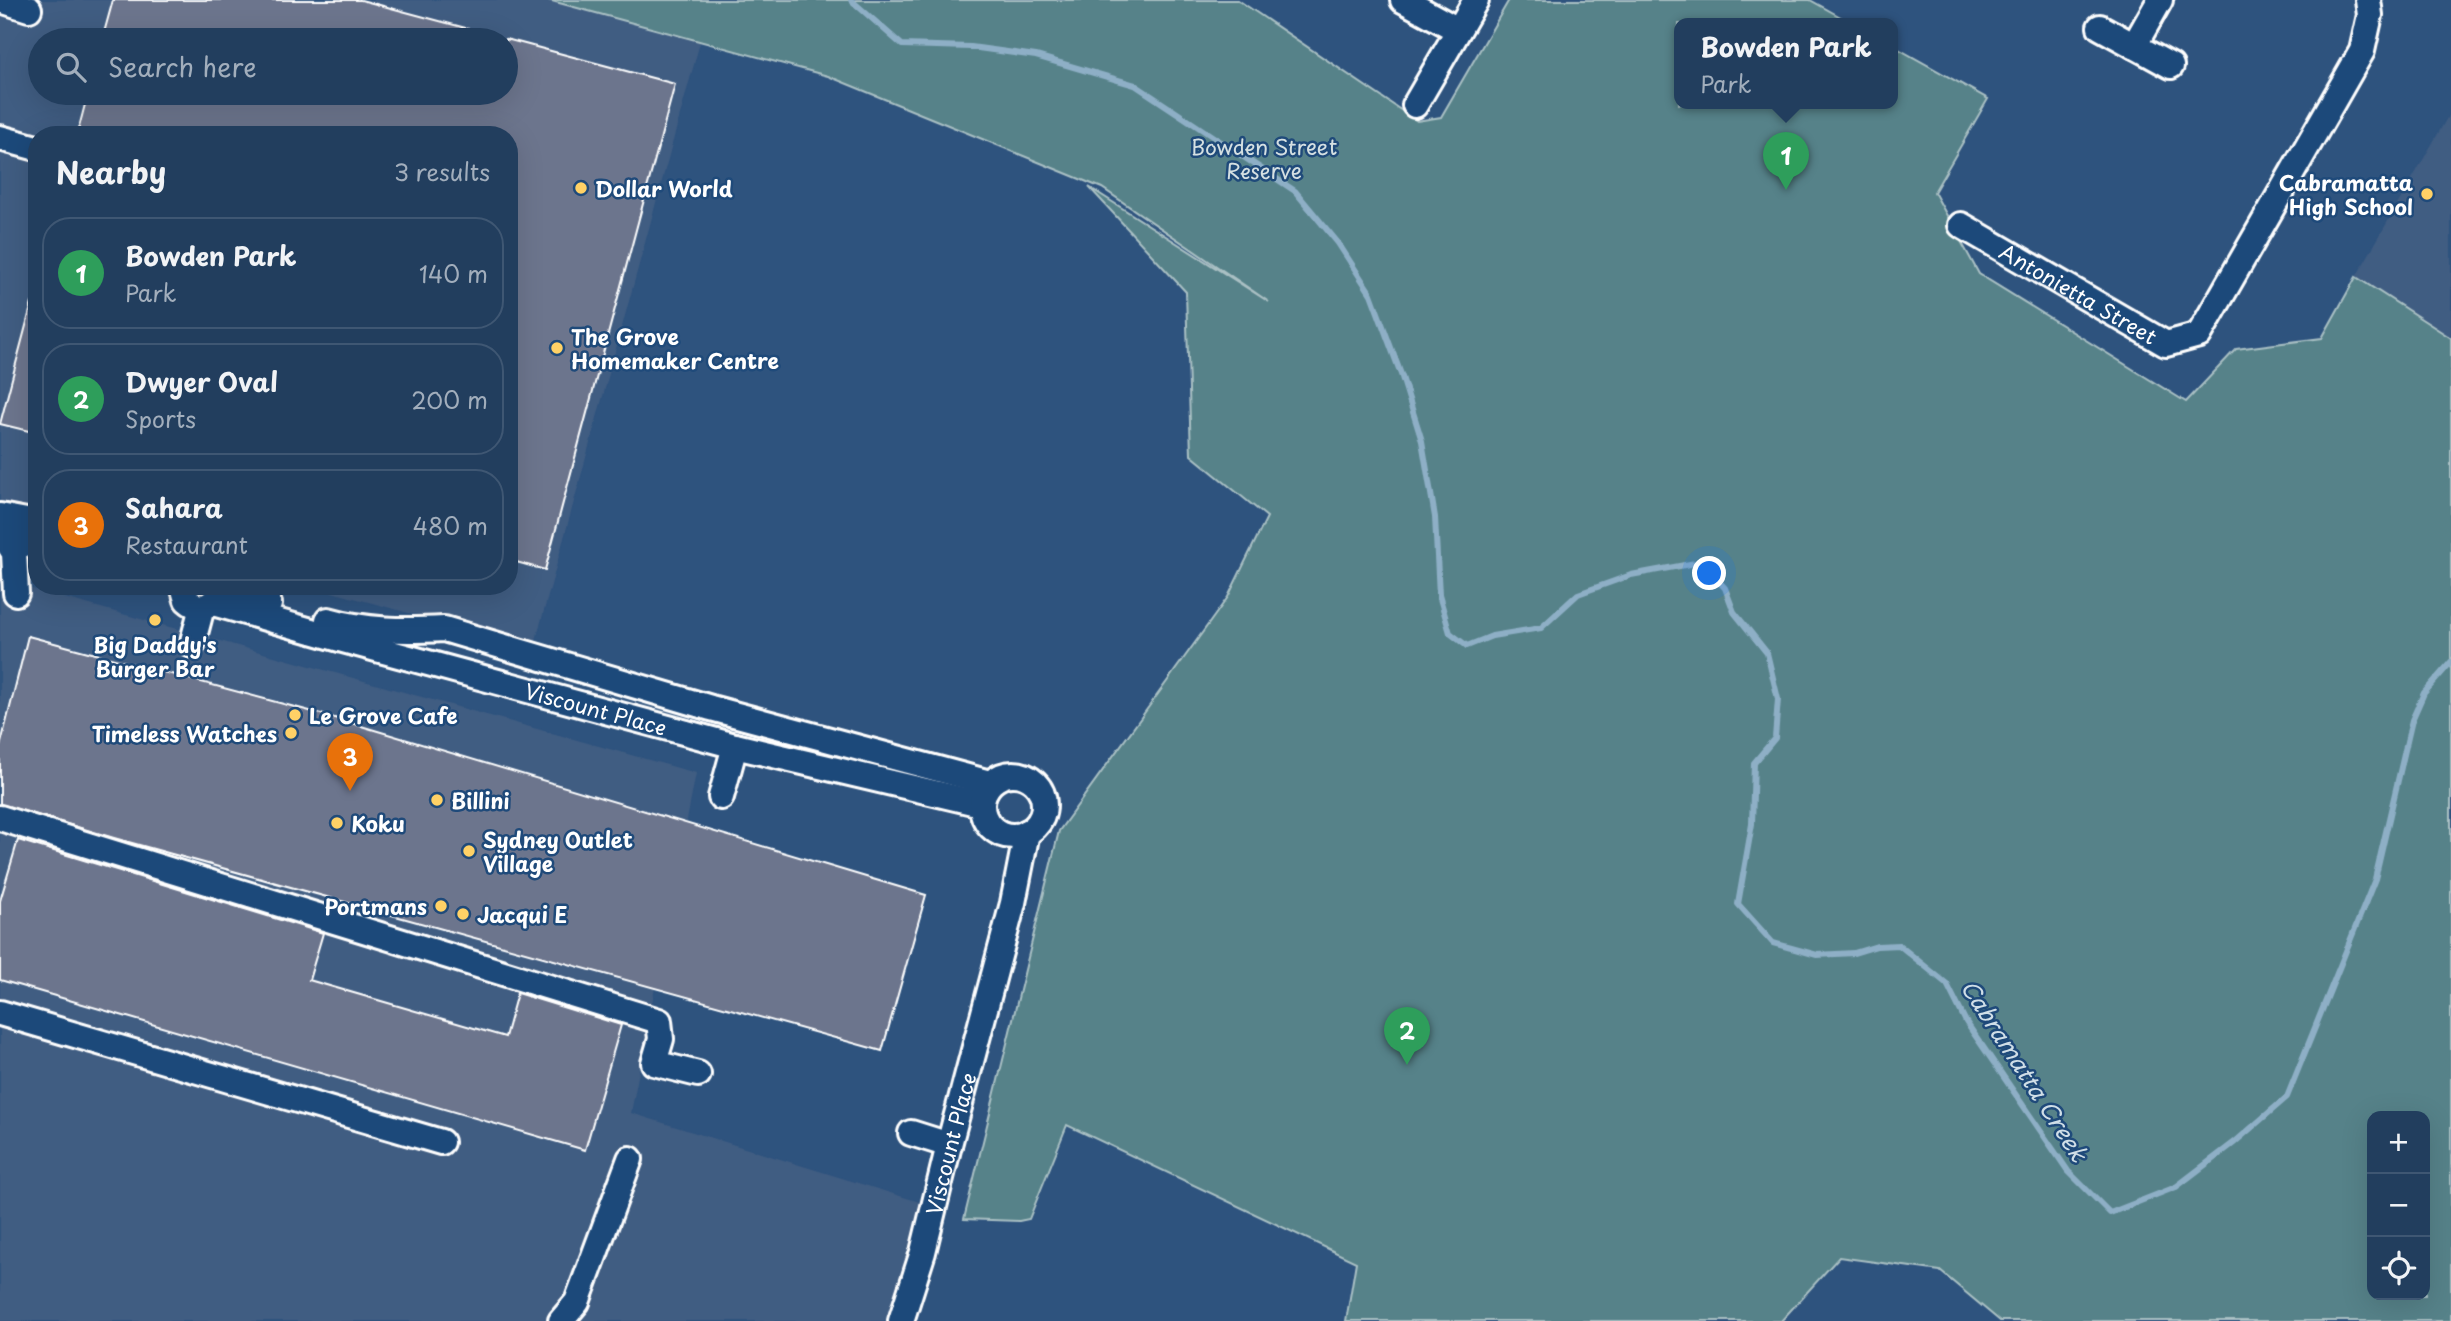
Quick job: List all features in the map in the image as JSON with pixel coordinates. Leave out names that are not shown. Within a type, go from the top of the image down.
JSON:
[{"type":"street","points":[[1,0],[29,9]]},
{"type":"street","points":[[1403,0],[1458,30]]},
{"type":"street","points":[[1415,105],[1476,0]]},
{"type":"street","points":[[2134,46],[2160,0]]},
{"type":"street","name":"Antonietta Street","points":[[1961,225],[2166,344],[2199,335],[2362,51],[2370,15],[2368,0]]},
{"type":"street","points":[[2099,27],[2171,66]]},
{"type":"street","points":[[0,138],[28,146]]},
{"type":"street","points":[[1,530],[28,525]]},
{"type":"street","points":[[1,530],[28,541]]},
{"type":"street","points":[[1,530],[14,553],[16,593],[28,575]]},
{"type":"street","points":[[185,595],[191,604],[216,596]]},
{"type":"street","points":[[192,645],[216,596]]},
{"type":"street","name":"Viscount Place","points":[[216,596],[342,640],[735,746],[986,794]]},
{"type":"street","name":"Viscount Place","points":[[216,596],[254,599],[346,625],[398,632],[444,629],[711,708],[986,794]]},
{"type":"street","points":[[721,797],[735,746]]},
{"type":"street","points":[[1020,774],[1038,786],[1044,806],[1041,817],[1027,832],[1017,835],[996,831],[983,815],[986,794],[999,777],[1020,774]]},
{"type":"street","points":[[0,818],[659,1021],[661,1039],[654,1063],[698,1074]]},
{"type":"street","name":"Viscount Place","points":[[901,1321],[923,1252],[1013,903],[1027,832]]},
{"type":"street","points":[[0,1013],[441,1142]]},
{"type":"street","points":[[911,1133],[949,1144]]},
{"type":"street","points":[[561,1321],[576,1302],[630,1159]]},
{"type":"shaded area","name":"The Grove Homemaker Centre","points":[[0,0],[543,0],[702,35],[534,647],[343,595],[518,595],[518,126],[28,126],[28,510],[0,502]]},
{"type":"shaded area","name":"Cabramatta High School","points":[[2451,111],[2451,338],[2356,277]]},
{"type":"shaded area","points":[[0,580],[28,588],[28,595],[54,595],[696,773],[631,1113],[926,1204],[889,1321],[0,1321]]},
{"type":"green space","name":"Bowden Street Reserve","points":[[548,0],[1238,0],[1417,121],[1441,117],[1509,0],[1810,0],[1842,18],[1674,18],[1674,109],[1898,109],[1898,49],[1988,99],[1934,192],[1979,274],[2186,402],[2236,349],[2322,338],[2356,277],[2451,338],[2451,1321],[2000,1321],[1940,1271],[1839,1257],[1781,1321],[1346,1321],[1356,1262],[1067,1125],[1029,1219],[964,1219],[1059,831],[1228,597],[1267,517],[1191,455],[1186,292],[1089,187],[1269,302],[1102,188],[828,76]]},
{"type":"building","points":[[113,0],[361,0],[466,28],[105,28]]},
{"type":"building","name":"The Grove Homemaker Centre","points":[[518,42],[675,84],[545,570],[518,562],[518,126],[79,126],[85,105],[518,105]]},
{"type":"building","points":[[28,318],[28,431],[0,424]]},
{"type":"building","name":"Sydney Outlet Village","points":[[28,636],[321,714],[926,895],[882,1051],[0,804],[0,747]]},
{"type":"building","points":[[18,840],[323,933],[309,980],[505,1037],[517,993],[621,1025],[585,1150],[0,980],[0,901]]},
{"type":"waterway","name":"Cabramatta Creek","points":[[851,0],[902,45],[971,47],[1036,56],[1135,85],[1295,191],[1338,243],[1371,294],[1422,441],[1435,517],[1439,595],[1450,633],[1467,646],[1492,636],[1541,628],[1578,594],[1631,575],[1701,562],[1725,588],[1734,612],[1767,653],[1778,699],[1775,738],[1754,763],[1752,824],[1738,904],[1773,943],[1817,955],[1854,953],[1877,946],[1899,945],[1947,984],[1966,1022],[2068,1171],[2110,1213],[2176,1187],[2235,1142],[2287,1097],[2375,879],[2412,720],[2424,693],[2451,662]]},
{"type":"place","name":"Dollar World","points":[[581,188]]},
{"type":"place","name":"Bowden Park","points":[[1786,190]]},
{"type":"place","name":"Cabramatta High School","points":[[2427,194]]},
{"type":"place","name":"The Grove Homemaker Centre","points":[[557,348]]},
{"type":"place","name":"Big Daddy's Burger Bar","points":[[155,620]]},
{"type":"place","name":"Le Grove Cafe","points":[[295,715]]},
{"type":"place","name":"Timeless Watches","points":[[291,733]]},
{"type":"place","name":"Sahara","points":[[350,791]]},
{"type":"place","name":"Billini","points":[[437,800]]},
{"type":"place","name":"Koku","points":[[337,823]]},
{"type":"place","name":"Sydney Outlet Village","points":[[469,851]]},
{"type":"place","name":"Portmans","points":[[441,906]]},
{"type":"place","name":"Jacqui E","points":[[463,914]]},
{"type":"place","name":"Dwyer Oval","points":[[1407,1065]]}]
